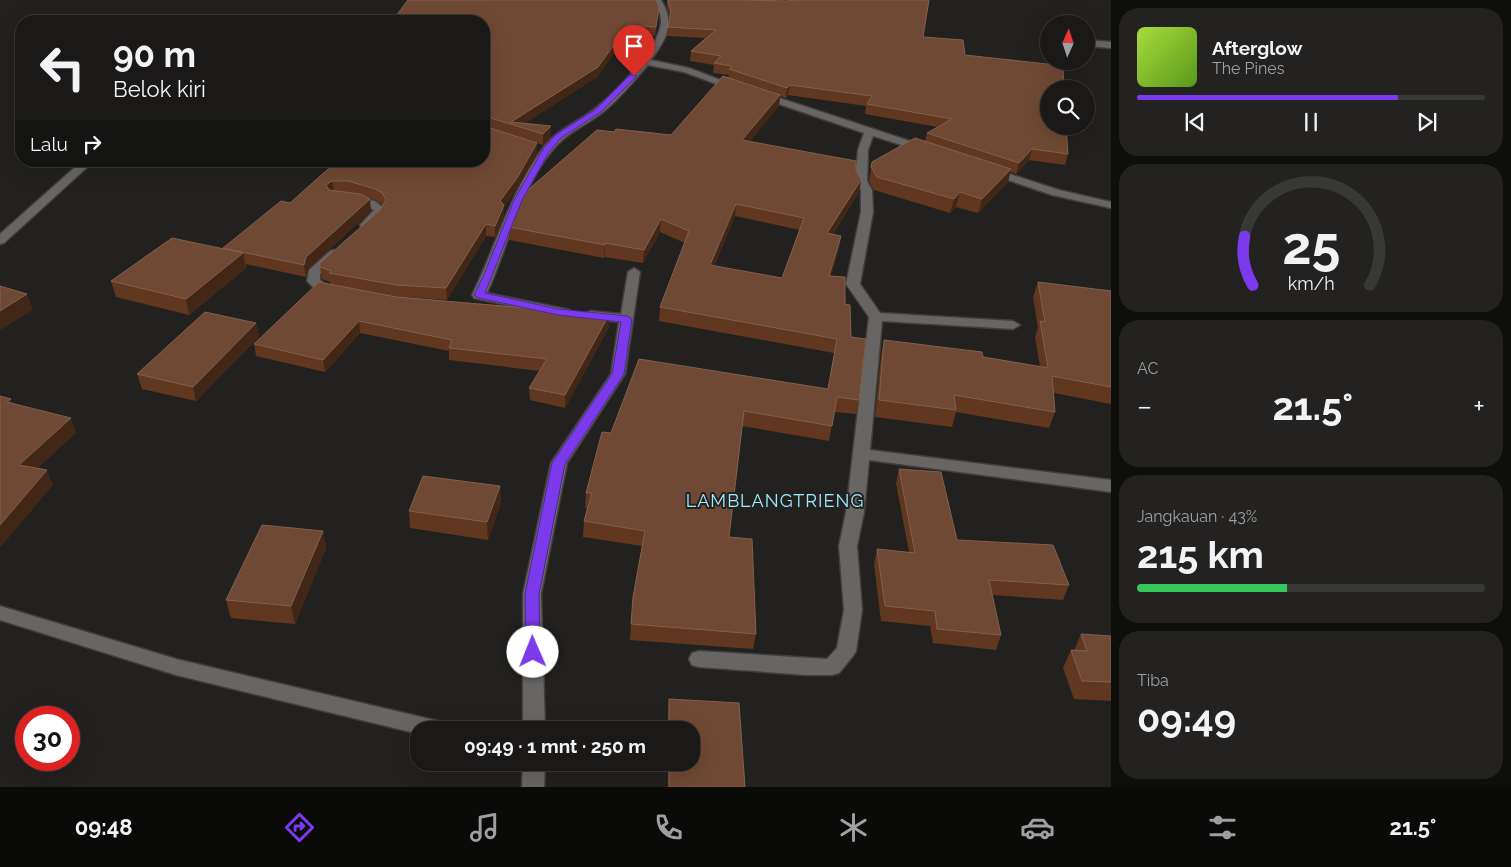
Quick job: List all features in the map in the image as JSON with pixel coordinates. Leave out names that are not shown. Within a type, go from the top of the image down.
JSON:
[{"type":"street","points":[[627,319],[558,312],[475,297],[488,277],[518,200],[541,150],[558,136],[599,110],[647,62],[663,34],[665,13],[662,2],[645,3]]},
{"type":"street","points":[[1095,44],[1111,45]]},
{"type":"street","points":[[647,62],[686,70],[938,154]]},
{"type":"street","points":[[700,659],[806,667],[832,667],[846,650],[853,610],[848,546],[855,512],[876,317],[853,284],[864,235],[867,189],[861,181],[862,158],[870,130]]},
{"type":"street","points":[[0,240],[82,167]]},
{"type":"street","points":[[985,169],[1056,193],[1111,205]]},
{"type":"street","points":[[335,197],[370,202],[380,210],[376,217],[358,233]]},
{"type":"street","points":[[340,248],[314,273],[313,281],[323,289],[341,293]]},
{"type":"street","points":[[534,721],[532,594],[558,463],[618,374],[634,272]]},
{"type":"street","points":[[876,317],[1013,325]]},
{"type":"street","points":[[862,454],[1111,486]]},
{"type":"street","points":[[1,614],[176,667],[410,723]]},
{"type":"street","points":[[533,787],[534,771]]},
{"type":"building","points":[[408,0],[656,0],[659,7],[656,27],[628,25],[598,67],[511,122],[551,126],[543,134],[490,118],[490,15],[397,15]]},
{"type":"building","points":[[668,0],[929,0],[923,37],[963,40],[965,55],[1040,63],[1040,70],[1063,70],[1064,80],[1040,80],[1040,135],[1067,135],[1068,154],[1032,149],[1019,163],[927,133],[952,119],[867,104],[872,96],[790,85],[787,88],[729,69],[732,66],[714,63],[721,56],[691,51],[716,30],[668,27],[671,11]]},
{"type":"building","points":[[723,76],[780,95],[742,140],[856,161],[856,170],[861,180],[827,233],[841,236],[829,276],[845,277],[845,304],[850,305],[851,337],[866,339],[859,400],[837,397],[832,426],[744,411],[729,537],[752,539],[756,634],[631,624],[633,597],[645,531],[584,521],[592,493],[586,493],[602,432],[611,433],[639,359],[828,389],[837,339],[660,307],[689,231],[661,219],[644,250],[605,243],[605,245],[509,227],[522,195],[597,130],[614,132],[616,129],[671,135]],"holes":[[[736,204],[804,218],[782,278],[710,265]]]},
{"type":"building","points":[[490,128],[537,143],[517,178],[500,201],[504,205],[495,226],[486,224],[446,288],[396,285],[329,273],[331,271],[320,267],[320,263],[380,210],[386,200],[382,193],[375,189],[348,181],[332,181],[326,185],[329,190],[360,194],[370,199],[306,257],[304,265],[223,248],[281,201],[290,203],[330,167],[490,167]]},
{"type":"building","points":[[915,138],[1011,169],[982,199],[960,192],[954,199],[877,177],[871,167],[872,162]]},
{"type":"building","points":[[172,238],[243,253],[186,299],[111,281]]},
{"type":"building","points":[[319,282],[396,297],[609,315],[565,395],[529,388],[547,359],[449,348],[452,340],[359,321],[323,360],[254,344]]},
{"type":"building","points":[[1038,282],[1111,291],[1111,387],[1052,376],[1055,412],[954,395],[956,410],[879,400],[884,340],[982,352],[983,357],[1048,368],[1040,321],[1045,322]]},
{"type":"building","points":[[0,286],[27,294],[0,311]]},
{"type":"building","points":[[205,312],[256,323],[193,387],[137,374]]},
{"type":"building","points":[[0,396],[11,399],[7,402],[71,418],[19,465],[47,470],[0,525]]},
{"type":"building","points":[[899,469],[941,472],[957,540],[1053,545],[1069,585],[989,580],[1001,635],[937,629],[935,611],[885,606],[877,549],[915,553]]},
{"type":"building","points":[[423,476],[500,486],[487,522],[409,511]]},
{"type":"building","points":[[262,525],[323,531],[291,606],[226,600]]},
{"type":"building","points":[[1081,634],[1111,636],[1111,682],[1082,681],[1071,650],[1087,651]]},
{"type":"building","points":[[669,699],[739,703],[745,787],[669,787],[669,771],[700,771],[700,721],[669,721]]},
{"type":"district","name":"LAMBLANGTRIENG","points":[[775,501]]},
{"type":"route","points":[[533,652],[532,594],[558,463],[618,374],[627,319],[558,312],[479,295],[518,200],[546,151],[558,136],[599,110],[634,76]]}]
